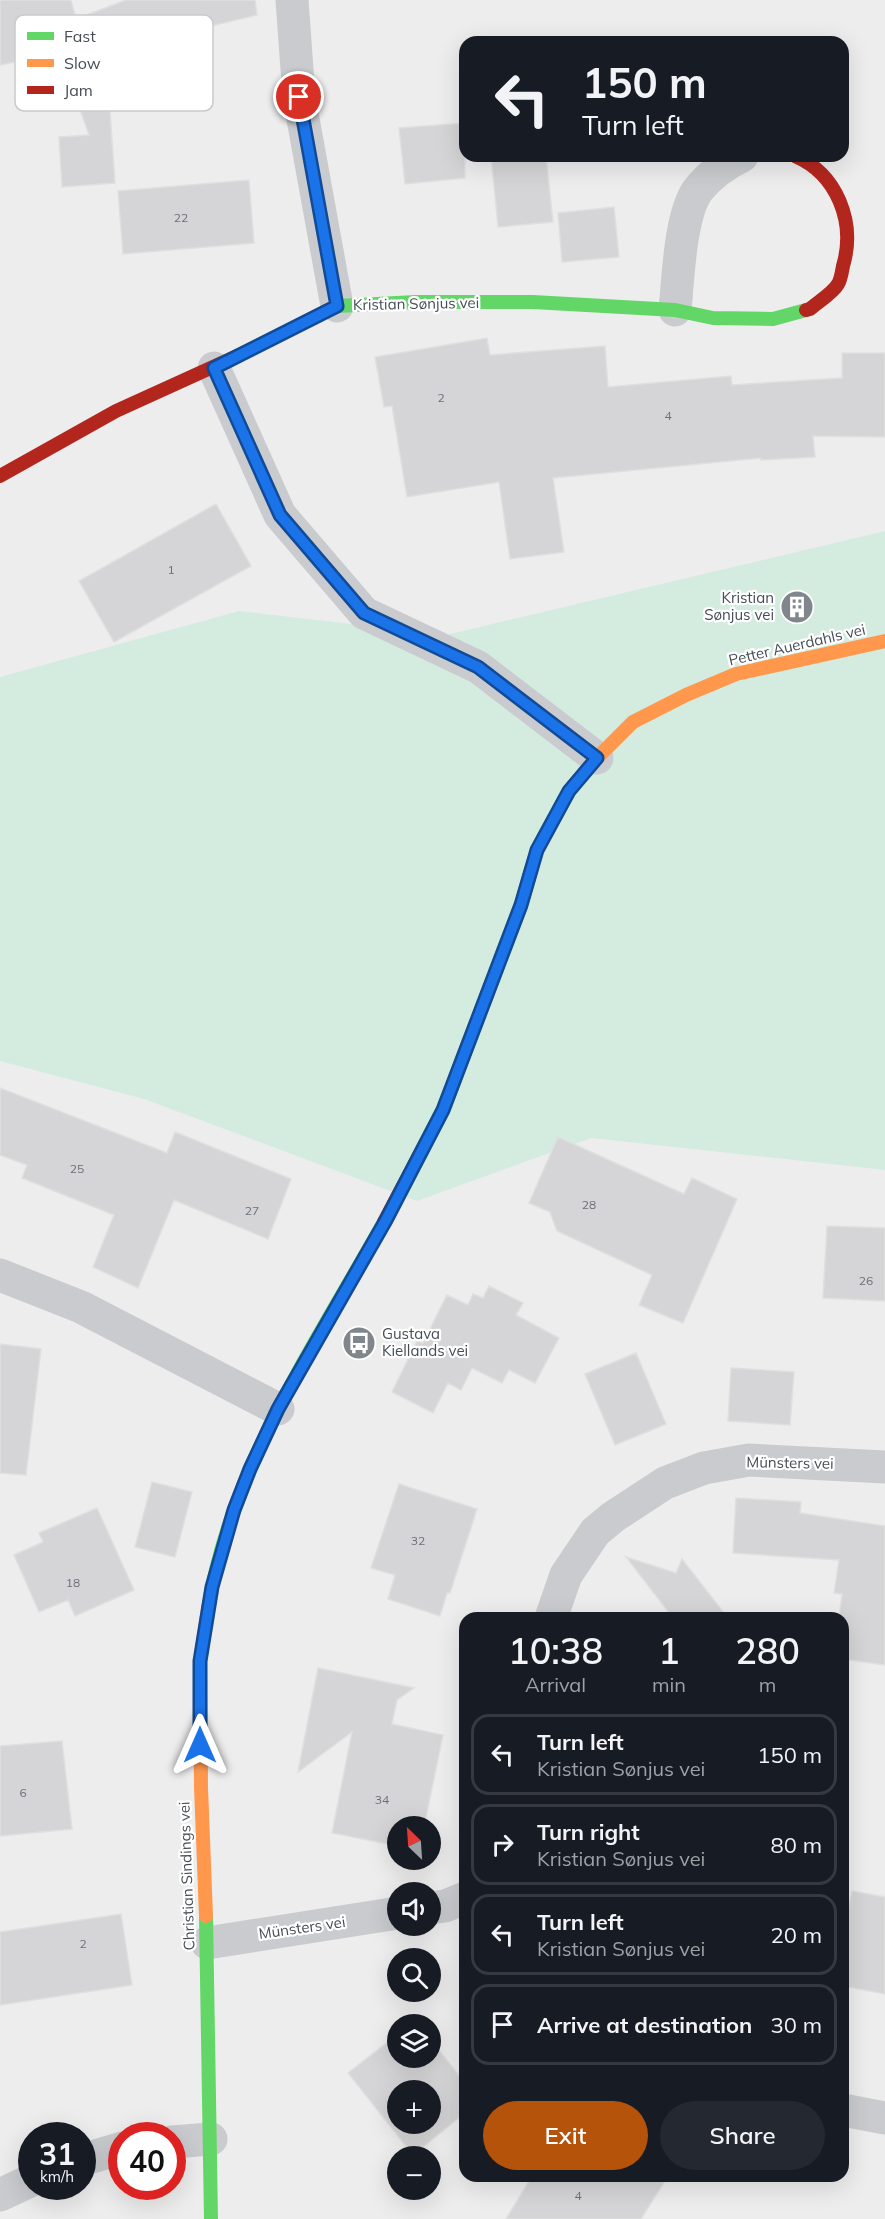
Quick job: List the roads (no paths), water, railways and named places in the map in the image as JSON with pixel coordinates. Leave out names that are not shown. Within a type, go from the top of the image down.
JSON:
[{"type":"street","name":"Kristian Sønjus vei","points":[[291,0],[299,97],[337,306]]},
{"type":"street","points":[[675,310],[686,220],[697,191],[723,166],[731,162]]},
{"type":"street","name":"Kristian Sønjus vei","points":[[0,476],[116,411],[214,368],[337,306],[416,302],[533,302],[675,310],[713,318],[773,320],[810,309],[838,285],[846,257],[847,223],[836,190],[809,162]]},
{"type":"street","points":[[214,368],[280,515],[364,613],[478,667],[597,758]]},
{"type":"street","name":"Petter Auerdahls vei","points":[[597,758],[633,722],[726,678],[885,641]]},
{"type":"street","name":"Christian Sindings vei","points":[[211,2219],[200,1661],[212,1587],[234,1510],[278,1409],[386,1220],[443,1110],[521,905],[537,850],[569,791],[597,758]]},
{"type":"street","points":[[0,1275],[81,1306],[278,1409]]},
{"type":"street","name":"Münsters vei","points":[[553,1612],[566,1575],[595,1532],[613,1517],[665,1483],[705,1468],[749,1460],[885,1467]]},
{"type":"street","points":[[441,1907],[459,1900]]},
{"type":"street","name":"Münsters vei","points":[[207,1943],[387,1915]]},
{"type":"street","points":[[849,2111],[885,2118]]},
{"type":"street","points":[[186,2141],[211,2139]]},
{"type":"street","points":[[0,2195],[18,2187]]},
{"type":"place","name":"Kristian Sønjus vei","points":[[797,607]]},
{"type":"place","name":"Gustava Kiellands vei","points":[[359,1343]]}]
